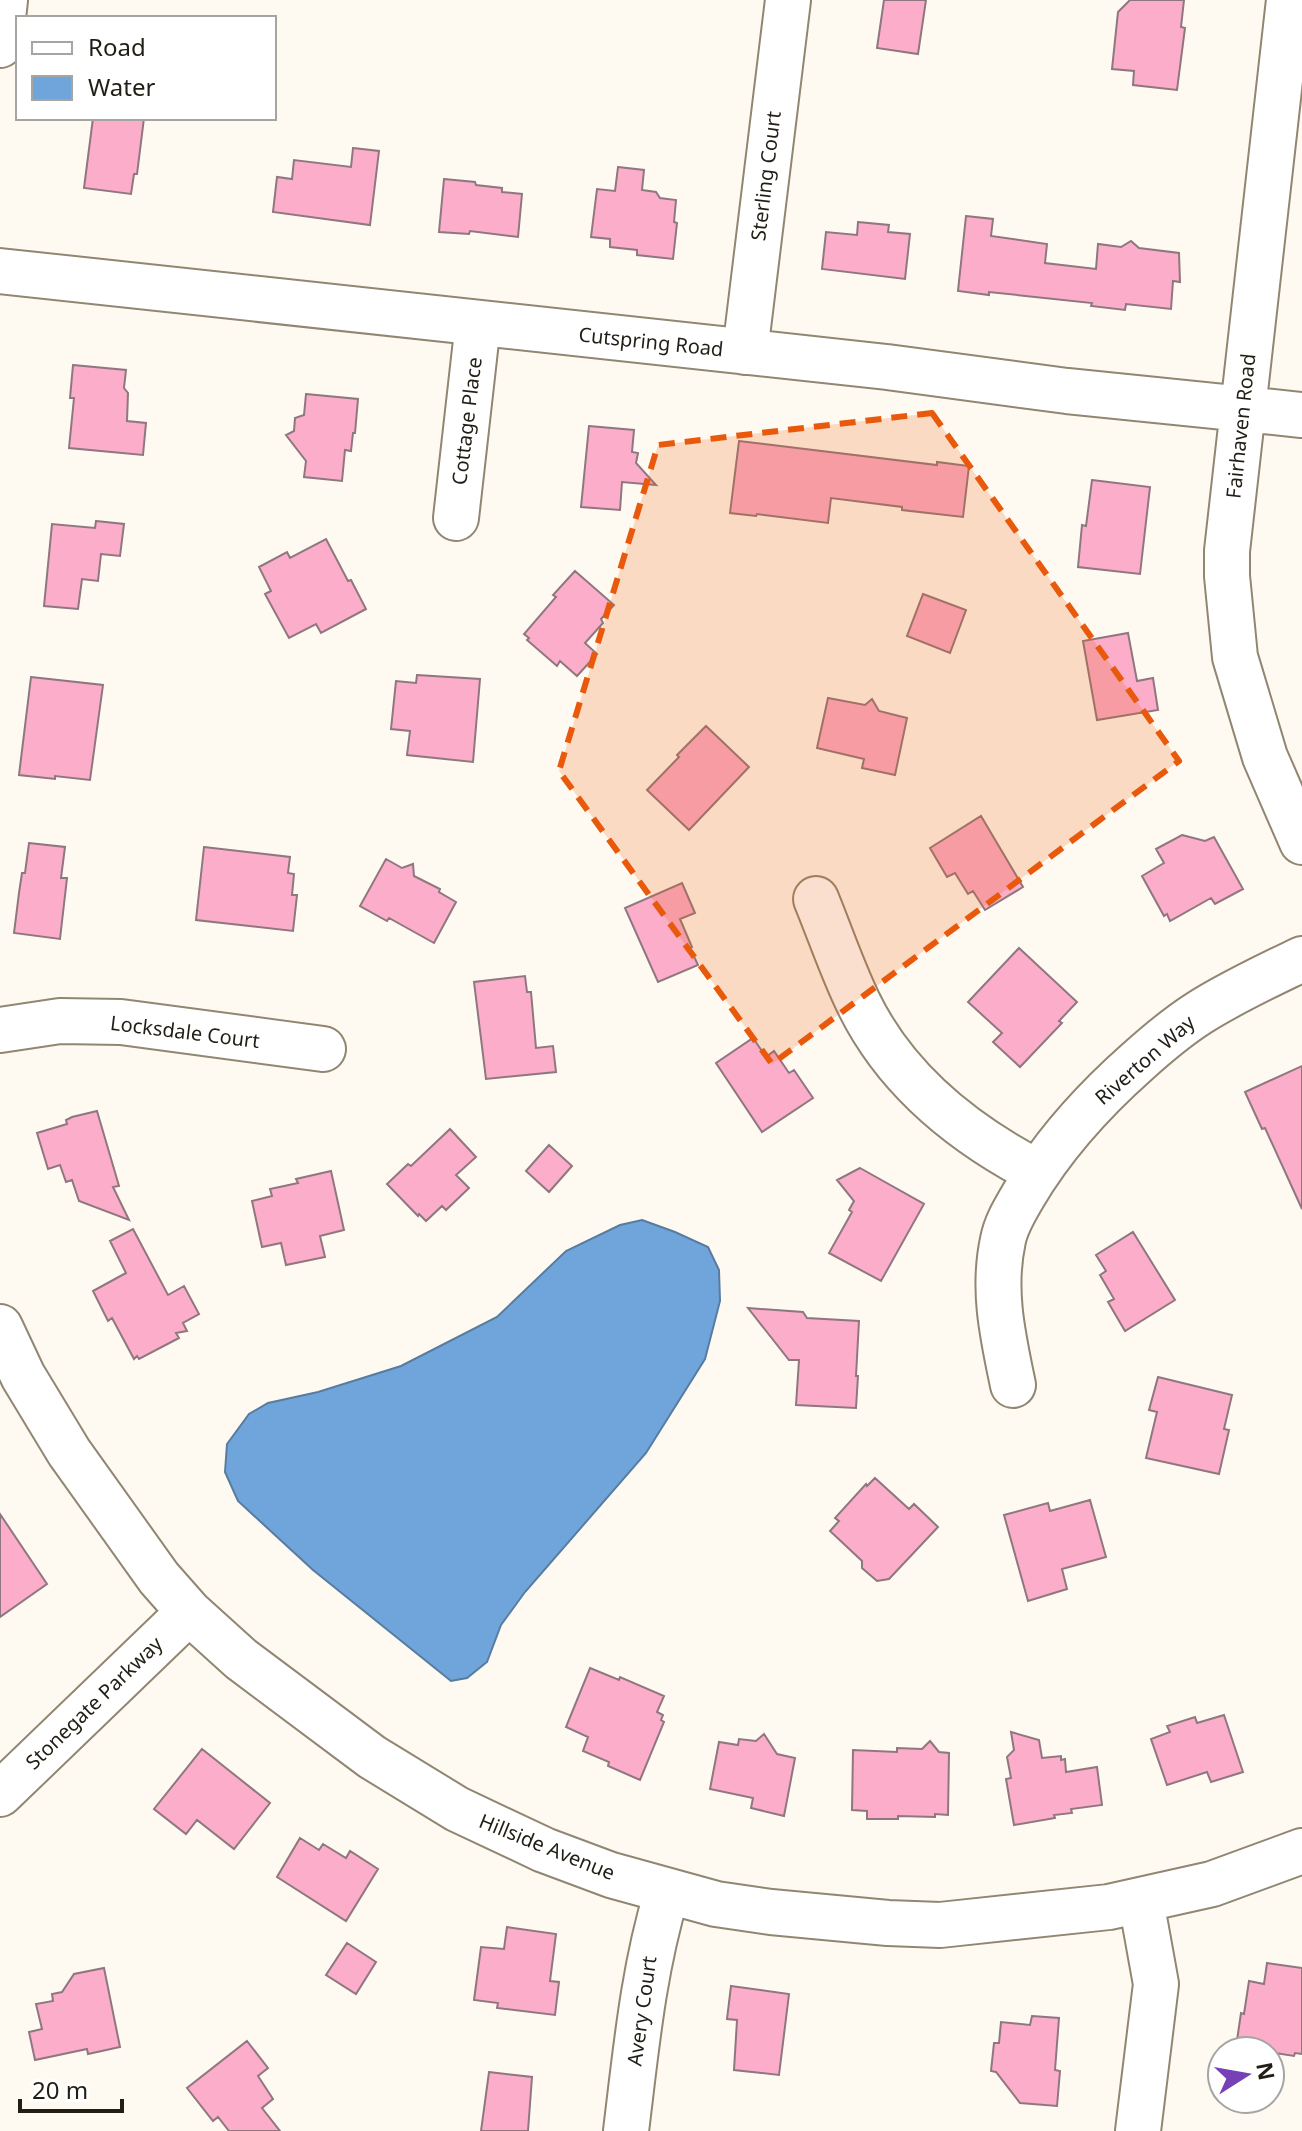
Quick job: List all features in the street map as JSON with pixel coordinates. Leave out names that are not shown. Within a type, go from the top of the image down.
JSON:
[{"type":"street","points":[[0,45],[5,0]]},
{"type":"street","name":"Sterling Court","points":[[745,352],[788,0]]},
{"type":"street","name":"Fairhaven Road","points":[[1289,0],[1227,551],[1227,576],[1235,657],[1265,757],[1302,842]]},
{"type":"street","name":"Cutspring Road","points":[[0,271],[1302,415]]},
{"type":"street","name":"Cottage Place","points":[[456,518],[478,323]]},
{"type":"street","points":[[816,899],[858,1003],[903,1073],[974,1135],[1037,1172]]},
{"type":"street","name":"Riverton Way","points":[[1013,1385],[998,1303],[1000,1256],[1009,1220],[1037,1172],[1102,1093],[1164,1038],[1211,1006],[1302,959]]},
{"type":"street","name":"Locksdale Court","points":[[0,1030],[60,1021],[121,1022],[323,1049]]},
{"type":"street","name":"Hillside Avenue","points":[[0,1327],[11,1382],[69,1452],[159,1578],[189,1612],[241,1659],[359,1748],[457,1809],[544,1850],[611,1875],[716,1904],[888,1923],[940,1925],[1141,1901],[1212,1884],[1302,1851]]},
{"type":"street","name":"Stonegate Parkway","points":[[0,1794],[189,1612]]},
{"type":"street","name":"Avery Court","points":[[626,2131],[643,1988],[654,1934],[667,1892]]},
{"type":"street","points":[[1138,2131],[1156,1984],[1141,1901]]},
{"type":"highlighted area","points":[[932,413],[1179,761],[772,1064],[559,771],[658,445]]},
{"type":"water","points":[[642,1220],[708,1247],[719,1270],[720,1301],[705,1359],[646,1453],[525,1592],[501,1625],[487,1662],[467,1678],[451,1681],[313,1570],[238,1501],[225,1472],[227,1444],[249,1414],[268,1403],[318,1392],[401,1366],[497,1317],[566,1251],[620,1225]]},
{"type":"building","points":[[884,0],[926,0],[918,54],[877,48]]},
{"type":"building","points":[[1130,0],[1184,0],[1181,27],[1185,28],[1177,90],[1133,85],[1134,71],[1112,69],[1118,12]]},
{"type":"building","points":[[93,120],[144,120],[137,174],[134,174],[131,194],[84,188]]},
{"type":"building","points":[[353,148],[379,151],[370,225],[273,212],[277,177],[292,179],[294,160],[351,167]]},
{"type":"building","points":[[618,167],[644,170],[642,190],[656,192],[660,198],[676,200],[673,259],[637,255],[637,250],[610,247],[610,239],[591,237],[597,189],[615,191]]},
{"type":"building","points":[[444,179],[475,182],[476,185],[502,188],[502,192],[522,194],[518,237],[470,231],[469,234],[439,232]]},
{"type":"building","points":[[966,216],[993,219],[991,236],[1047,244],[1045,263],[1096,269],[1098,244],[1121,247],[1131,241],[1139,248],[1179,253],[1180,282],[1173,281],[1171,309],[1126,304],[1125,310],[1091,306],[1092,303],[958,291]]},
{"type":"building","points":[[858,222],[889,225],[888,232],[910,234],[905,279],[822,269],[826,232],[857,235]]},
{"type":"building","points":[[73,365],[126,370],[127,421],[146,423],[143,455],[69,448],[74,398],[70,398]]},
{"type":"building","points":[[306,394],[358,399],[355,433],[351,451],[345,450],[342,481],[304,477],[306,461],[286,435],[294,431],[295,418],[304,415]]},
{"type":"building","points":[[589,426],[634,430],[632,452],[638,453],[636,463],[656,485],[622,482],[620,510],[581,507]]},
{"type":"building","points":[[739,441],[937,465],[937,462],[969,466],[963,517],[831,498],[828,523],[730,513]]},
{"type":"building","points":[[1092,480],[1150,487],[1140,574],[1078,567],[1082,525],[1086,526]]},
{"type":"building","points":[[96,521],[124,524],[120,556],[101,554],[98,581],[82,579],[78,609],[44,606],[52,524],[95,528]]},
{"type":"building","points":[[326,539],[366,609],[321,633],[316,624],[289,638],[265,594],[271,591],[259,567],[287,552],[290,558]]},
{"type":"building","points":[[575,571],[614,605],[585,643],[597,654],[577,676],[560,661],[557,666],[524,634]]},
{"type":"building","points":[[923,594],[966,610],[950,653],[907,636]]},
{"type":"building","points":[[1128,633],[1137,681],[1153,678],[1158,710],[1097,720],[1083,641]]},
{"type":"building","points":[[417,675],[480,679],[473,762],[407,755],[410,731],[391,729],[396,681],[416,683]]},
{"type":"building","points":[[31,677],[103,685],[90,780],[19,775]]},
{"type":"building","points":[[828,698],[865,705],[872,699],[879,711],[907,718],[895,775],[862,768],[864,759],[817,748]]},
{"type":"building","points":[[706,726],[749,767],[689,830],[647,790]]},
{"type":"building","points":[[981,816],[1023,887],[985,910],[973,891],[968,894],[955,873],[947,877],[930,848]]},
{"type":"building","points":[[1182,835],[1205,841],[1214,837],[1243,889],[1215,904],[1211,898],[1170,921],[1167,914],[1164,916],[1142,876],[1164,863],[1156,849]]},
{"type":"building","points":[[29,843],[65,847],[61,878],[67,878],[60,939],[14,933]]},
{"type":"building","points":[[204,847],[290,857],[288,873],[294,874],[292,895],[297,895],[293,931],[196,920]]},
{"type":"building","points":[[386,859],[402,868],[413,864],[414,876],[440,889],[439,892],[456,902],[434,943],[360,906]]},
{"type":"building","points":[[682,883],[695,913],[680,919],[698,965],[658,982],[625,908]]},
{"type":"building","points":[[1019,948],[1077,1002],[1059,1021],[1062,1023],[1020,1067],[993,1042],[1002,1033],[968,1002]]},
{"type":"building","points":[[525,976],[527,992],[531,992],[536,1048],[553,1046],[556,1072],[486,1079],[474,982]]},
{"type":"building","points":[[753,1038],[766,1057],[774,1051],[789,1073],[794,1070],[813,1098],[762,1132],[716,1063]]},
{"type":"building","points":[[1302,1066],[1302,1209],[1245,1092]]},
{"type":"building","points":[[97,1111],[119,1186],[113,1187],[129,1220],[79,1201],[72,1180],[66,1182],[60,1165],[48,1169],[37,1133],[67,1124],[66,1120],[72,1117]]},
{"type":"building","points":[[450,1129],[476,1157],[456,1175],[469,1188],[446,1210],[442,1206],[426,1221],[387,1184]]},
{"type":"building","points":[[549,1145],[572,1166],[549,1192],[526,1171]]},
{"type":"building","points":[[860,1168],[924,1204],[881,1281],[829,1253],[852,1212],[849,1210],[854,1201],[837,1180]]},
{"type":"building","points":[[331,1171],[344,1230],[320,1236],[325,1257],[286,1265],[281,1243],[262,1247],[252,1201],[272,1196],[270,1189],[298,1183],[296,1179]]},
{"type":"building","points":[[133,1229],[168,1295],[184,1286],[199,1314],[183,1323],[187,1331],[176,1333],[179,1338],[139,1359],[137,1356],[134,1359],[112,1318],[108,1321],[93,1291],[126,1273],[110,1241]]},
{"type":"building","points":[[1133,1232],[1175,1300],[1125,1331],[1108,1302],[1114,1299],[1100,1275],[1106,1271],[1096,1255]]},
{"type":"building","points":[[748,1308],[803,1312],[807,1318],[859,1321],[856,1408],[796,1405],[799,1360],[789,1360]]},
{"type":"building","points":[[1158,1377],[1232,1395],[1224,1429],[1229,1430],[1219,1474],[1146,1458],[1157,1412],[1149,1410]]},
{"type":"building","points":[[875,1478],[909,1509],[914,1504],[938,1527],[889,1579],[877,1581],[862,1568],[862,1561],[830,1531],[839,1521],[835,1518]]},
{"type":"building","points":[[1090,1500],[1106,1557],[1062,1569],[1067,1589],[1028,1601],[1004,1515],[1048,1503],[1050,1511]]},
{"type":"building","points":[[0,1514],[47,1584],[0,1617]]},
{"type":"building","points":[[590,1668],[664,1696],[657,1712],[663,1715],[661,1720],[664,1722],[640,1780],[583,1751],[588,1737],[566,1727]]},
{"type":"building","points":[[1224,1715],[1243,1772],[1211,1782],[1207,1772],[1167,1785],[1151,1739],[1170,1732],[1167,1726],[1195,1717],[1197,1723]]},
{"type":"building","points":[[1011,1732],[1039,1740],[1042,1758],[1061,1756],[1061,1760],[1065,1759],[1066,1772],[1097,1767],[1102,1805],[1071,1809],[1072,1813],[1054,1815],[1055,1818],[1014,1825],[1006,1779],[1011,1778],[1007,1757],[1014,1750]]},
{"type":"building","points":[[764,1734],[777,1754],[795,1758],[784,1816],[751,1808],[753,1798],[710,1789],[719,1742],[738,1745],[739,1739],[756,1741]]},
{"type":"building","points":[[930,1741],[939,1752],[949,1753],[948,1815],[867,1819],[867,1811],[852,1810],[853,1750],[897,1752],[897,1748],[922,1749]]},
{"type":"building","points":[[202,1749],[270,1803],[234,1849],[197,1820],[186,1834],[154,1809]]},
{"type":"building","points":[[300,1838],[319,1850],[323,1844],[346,1858],[350,1851],[378,1869],[346,1921],[277,1877]]},
{"type":"building","points":[[507,1927],[556,1934],[550,1981],[559,1982],[555,2015],[497,2008],[498,2003],[474,2000],[481,1947],[504,1949]]},
{"type":"building","points":[[347,1943],[376,1962],[356,1994],[326,1975]]},
{"type":"building","points":[[1267,1963],[1302,1968],[1302,2054],[1286,2055],[1286,2035],[1238,2035],[1249,1981],[1264,1984]]},
{"type":"building","points":[[104,1968],[120,2047],[88,2054],[87,2049],[35,2060],[29,2032],[42,2029],[36,2004],[53,2001],[52,1994],[62,1992],[74,1974]]},
{"type":"building","points":[[731,1986],[789,1994],[779,2075],[734,2070],[737,2020],[727,2019]]},
{"type":"building","points":[[1032,2016],[1059,2018],[1055,2070],[1060,2071],[1057,2106],[1020,2103],[996,2072],[991,2071],[994,2043],[999,2043],[1001,2022],[1030,2025]]},
{"type":"building","points":[[247,2041],[268,2068],[258,2076],[273,2099],[262,2108],[280,2131],[229,2131],[218,2117],[213,2121],[187,2088]]},
{"type":"building","points":[[489,2072],[532,2077],[528,2131],[481,2131]]}]
